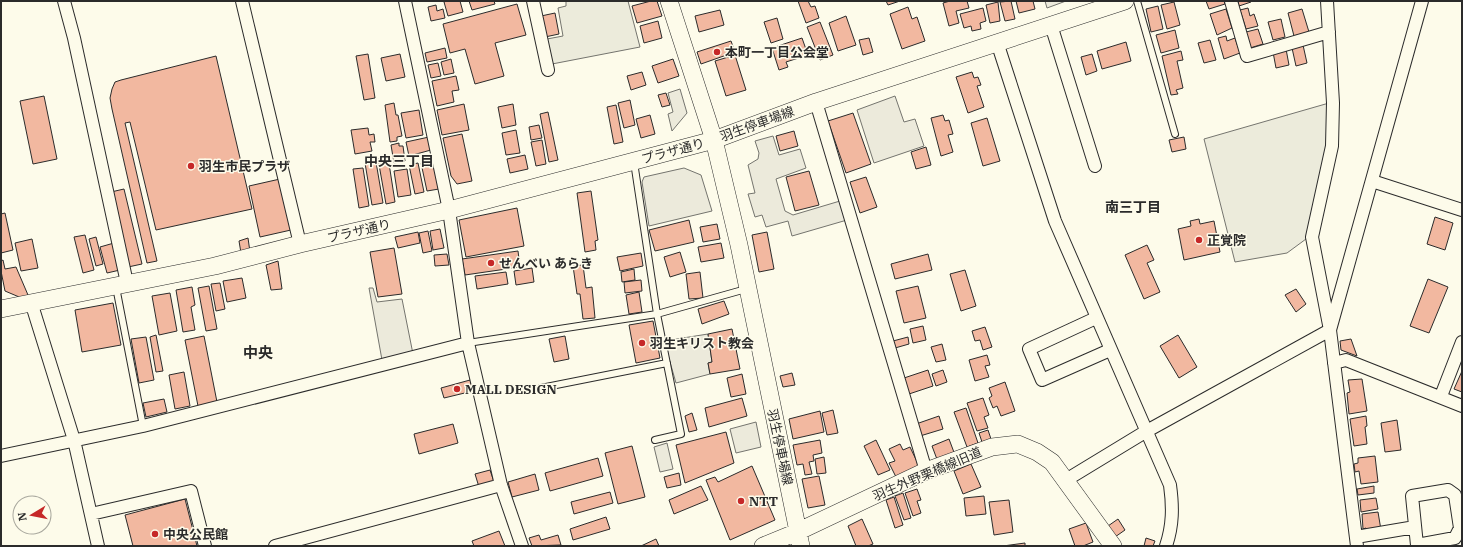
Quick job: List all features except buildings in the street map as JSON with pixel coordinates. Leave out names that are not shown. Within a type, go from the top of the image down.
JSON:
[{"type":"street","points":[[64,1],[74,38],[121,285]]},
{"type":"street","points":[[242,1],[300,244]]},
{"type":"street","points":[[405,1],[449,210],[468,343],[501,485],[522,546]]},
{"type":"street","points":[[533,1],[548,70]]},
{"type":"street","points":[[669,1],[714,140]]},
{"type":"street","name":"羽生停車場線","points":[[799,539],[739,245],[714,140],[816,102],[1125,1]]},
{"type":"street","points":[[1231,1],[1246,56],[1329,32]]},
{"type":"street","points":[[1327,1],[1333,103],[1332,146],[1312,237],[1330,330],[1357,542],[1415,528]]},
{"type":"street","points":[[1066,480],[1145,432],[1330,330],[1422,1]]},
{"type":"street","points":[[1051,25],[1095,166]]},
{"type":"street","points":[[996,42],[1055,221],[1145,432],[1170,485],[1173,509],[1170,532],[1166,546]]},
{"type":"street","points":[[816,102],[926,471]]},
{"type":"street","name":"プラザ通り","points":[[1,309],[215,266],[300,244],[449,210],[714,140]]},
{"type":"street","points":[[1372,181],[1462,210]]},
{"type":"street","points":[[31,302],[74,440],[98,546]]},
{"type":"street","points":[[1096,318],[1029,349],[1042,380],[1110,350]]},
{"type":"street","points":[[1441,396],[1462,342]]},
{"type":"street","points":[[1,456],[142,426],[468,343]]},
{"type":"street","points":[[1334,363],[1346,360],[1441,396],[1462,406]]},
{"type":"street","name":"羽生外野栗橋線旧道","points":[[762,546],[799,539],[926,471],[992,447],[1018,444],[1037,452],[1052,462],[1113,546]]},
{"type":"street","points":[[275,546],[294,543],[501,485]]},
{"type":"street","points":[[1448,490],[1455,495],[1460,528],[1455,538],[1417,545],[1412,496],[1448,490]]},
{"type":"street","points":[[91,514],[191,491],[205,546]]},
{"type":"lane","points":[[1137,1],[1175,134]]},
{"type":"lane","points":[[634,161],[657,314],[681,434],[655,440]]},
{"type":"lane","points":[[121,285],[142,426]]},
{"type":"lane","points":[[468,343],[657,314],[748,288]]},
{"type":"lane","points":[[541,388],[667,363]]},
{"type":"shaded area","points":[[566,1],[628,1],[640,47],[552,64],[547,39],[563,36],[558,8],[566,6]]},
{"type":"shaded area","points":[[1045,1],[1066,1],[1047,8]]},
{"type":"shaded area","points":[[680,89],[687,113],[672,131],[668,114],[673,112],[668,93]]},
{"type":"shaded area","points":[[895,96],[904,122],[915,119],[924,146],[874,163],[857,110]]},
{"type":"shaded area","points":[[1329,103],[1328,146],[1306,239],[1287,253],[1235,262],[1204,139]]},
{"type":"shaded area","points":[[773,136],[779,155],[800,149],[806,168],[776,179],[785,211],[793,215],[840,201],[847,220],[792,236],[788,221],[766,227],[762,215],[755,217],[748,194],[755,193],[748,165],[758,159],[759,153],[755,141]]},
{"type":"shaded area","points":[[684,168],[701,175],[712,211],[649,226],[642,182],[644,177]]},
{"type":"shaded area","points":[[369,288],[373,288],[377,302],[402,299],[413,354],[382,360]]},
{"type":"shaded area","points":[[708,334],[712,362],[708,363],[710,374],[676,383],[664,341]]},
{"type":"shaded area","points":[[756,422],[761,447],[736,453],[730,429]]},
{"type":"shaded area","points":[[667,443],[673,469],[660,472],[654,447]]},
{"type":"place","name":"本町一丁目公会堂","points":[[717,52]]},
{"type":"place","name":"羽生市民プラザ","points":[[191,166]]},
{"type":"place","name":"正覚院","points":[[1199,240]]},
{"type":"place","name":"せんべい あらき","points":[[491,263]]},
{"type":"place","name":"羽生キリスト教会","points":[[642,343]]},
{"type":"place","name":"MALL DESIGN","points":[[457,389]]},
{"type":"place","name":"NTT","points":[[741,501]]},
{"type":"place","name":"中央公民館","points":[[155,534]]},
{"type":"district","name":"中央三丁目","points":[[399,161]]},
{"type":"district","name":"南三丁目","points":[[1133,207]]},
{"type":"district","name":"中央","points":[[258,352]]}]
